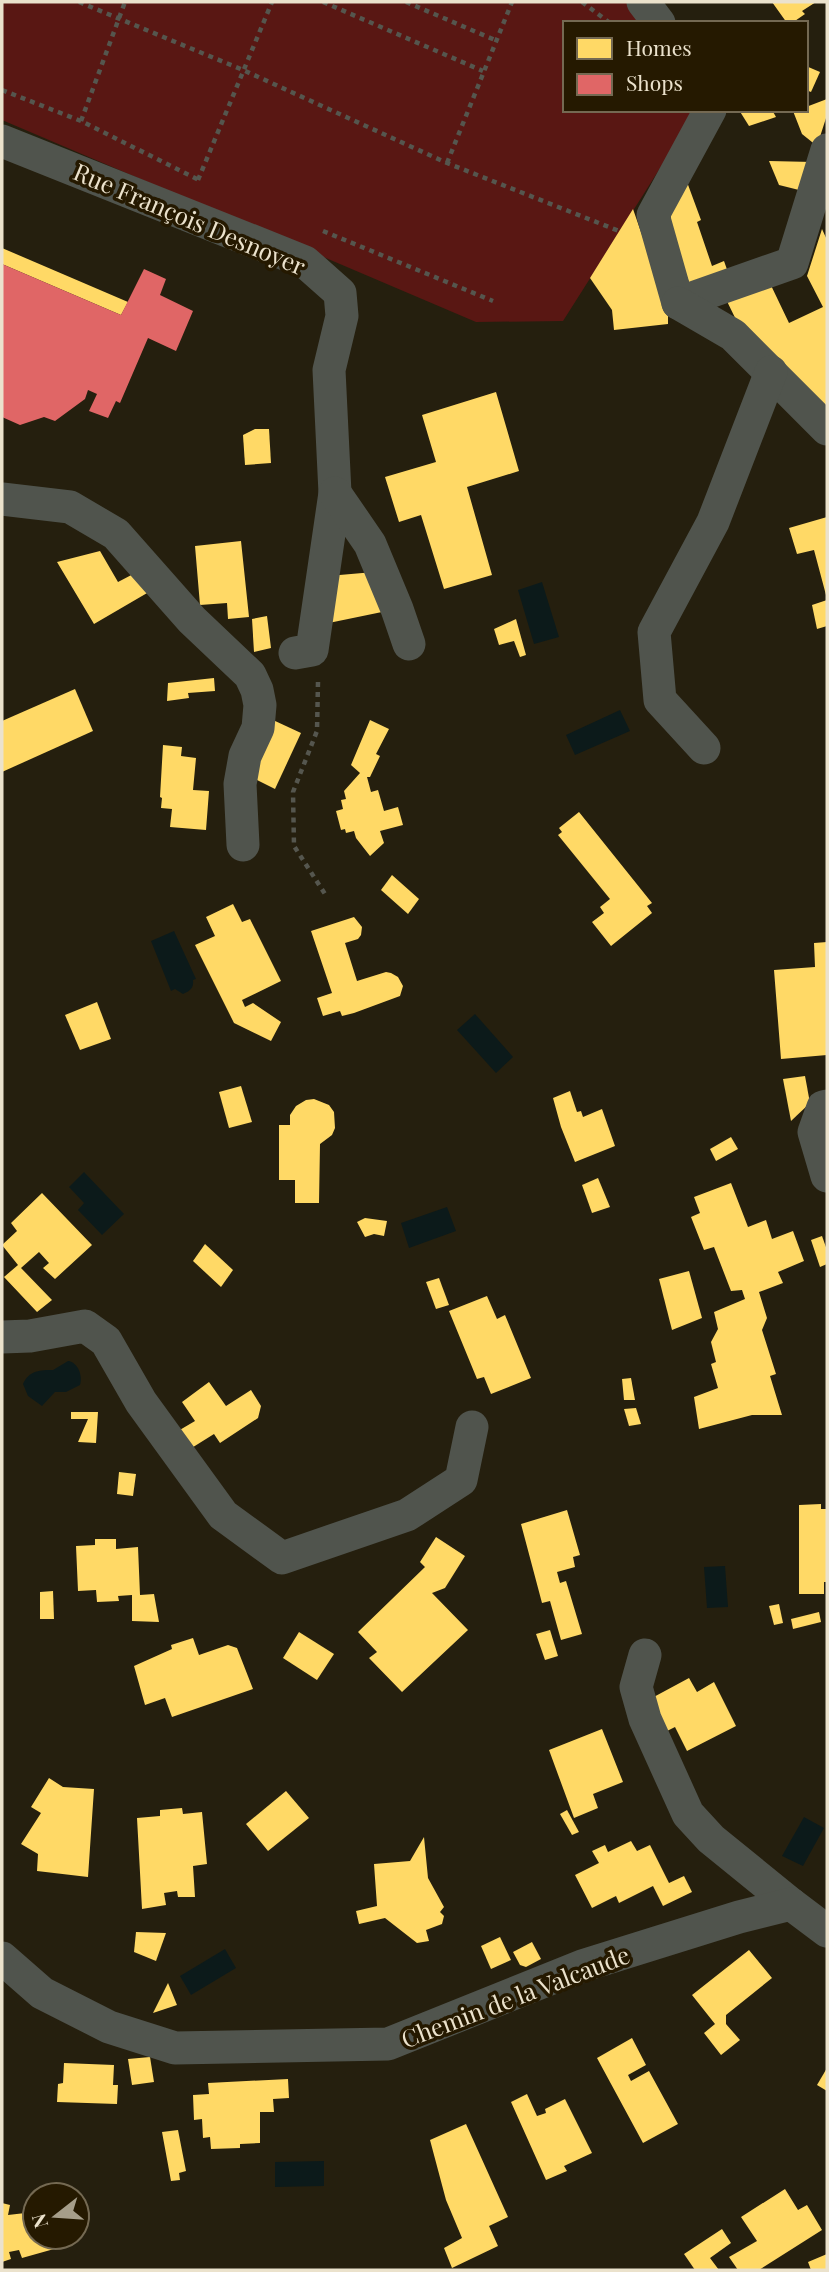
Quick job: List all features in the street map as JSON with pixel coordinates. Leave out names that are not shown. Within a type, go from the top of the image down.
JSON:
[{"type":"street","points":[[643,2],[657,21]]},
{"type":"street","points":[[709,112],[653,215],[678,303],[733,335],[827,429]]},
{"type":"street","name":"Rue François Desnoyer","points":[[2,141],[305,262],[340,293],[342,316],[330,370],[335,494],[308,657]]},
{"type":"street","points":[[678,303],[792,263],[827,150]]},
{"type":"street","points":[[704,748],[660,700],[654,632],[713,522],[771,372]]},
{"type":"street","points":[[335,494],[370,544],[409,644]]},
{"type":"street","points":[[2,499],[70,507],[116,534],[192,620],[250,675],[260,705],[258,728],[245,756],[240,783],[243,845]]},
{"type":"street","points":[[827,1106],[823,1107],[814,1132],[827,1176]]},
{"type":"street","points":[[2,1336],[30,1336],[85,1326],[106,1341],[141,1402],[223,1515],[282,1558],[407,1515],[461,1480],[472,1427]]},
{"type":"street","points":[[645,1655],[636,1686],[645,1719],[688,1814],[711,1839],[827,1931]]},
{"type":"street","name":"Chemin de la Valcaude","points":[[2,1958],[42,1993],[109,2027],[175,2048],[388,2044],[582,1966],[739,1917],[791,1904]]},
{"type":"path","points":[[79,2],[243,70],[447,163],[619,231]]},
{"type":"path","points":[[81,121],[125,2]]},
{"type":"path","points":[[198,180],[272,2]]},
{"type":"path","points":[[323,2],[483,71]]},
{"type":"path","points":[[406,2],[495,40]]},
{"type":"path","points":[[447,163],[512,2]]},
{"type":"path","points":[[582,2],[607,21]]},
{"type":"path","points":[[2,90],[81,121],[211,185]]},
{"type":"path","points":[[314,227],[493,301]]},
{"type":"path","points":[[308,657],[317,731],[293,792],[294,846],[326,894]]},
{"type":"shaded area","points":[[2,2],[625,2],[645,21],[563,21],[563,112],[696,112],[563,321],[476,322],[2,120]]},
{"type":"shaded area","points":[[542,582],[559,637],[534,644],[518,590]]},
{"type":"shaded area","points":[[620,710],[630,731],[575,755],[566,735]]},
{"type":"shaded area","points":[[174,931],[196,979],[193,980],[191,989],[183,994],[175,989],[171,991],[151,941]]},
{"type":"shaded area","points":[[475,1014],[513,1057],[496,1073],[457,1030]]},
{"type":"shaded area","points":[[84,1172],[124,1214],[102,1235],[78,1210],[84,1203],[69,1187]]},
{"type":"shaded area","points":[[447,1207],[456,1231],[409,1248],[401,1223]]},
{"type":"shaded area","points":[[68,1361],[75,1364],[79,1370],[80,1385],[66,1392],[55,1392],[42,1406],[28,1396],[23,1384],[32,1373],[53,1370]]},
{"type":"shaded area","points":[[725,1566],[728,1607],[707,1608],[704,1567]]},
{"type":"shaded area","points":[[804,1817],[824,1828],[803,1866],[782,1856]]},
{"type":"shaded area","points":[[225,1949],[236,1968],[191,1995],[180,1976]]},
{"type":"shaded area","points":[[324,2161],[324,2186],[275,2187],[275,2162]]},
{"type":"building: Homes","points":[[772,2],[816,2],[802,11],[805,14],[795,21],[786,21]]},
{"type":"building: Homes","points":[[808,67],[820,72],[811,92],[808,91]]},
{"type":"building: Homes","points":[[827,99],[827,115],[817,146],[802,134],[793,112],[808,112],[808,106]]},
{"type":"building: Homes","points":[[740,112],[773,112],[776,117],[749,126]]},
{"type":"building: Homes","points":[[769,161],[813,162],[803,191],[779,185]]},
{"type":"building: Homes","points":[[687,182],[701,220],[697,222],[712,266],[724,261],[730,278],[692,291],[672,233],[670,208]]},
{"type":"building: Homes","points":[[633,209],[668,310],[668,324],[614,330],[612,310],[590,278]]},
{"type":"building: Homes","points":[[822,229],[827,240],[827,411],[741,330],[722,291],[767,277],[789,323],[823,307],[807,276]]},
{"type":"building: Homes","points":[[2,248],[128,302],[121,315],[2,264]]},
{"type":"building: Homes","points":[[496,392],[519,471],[467,487],[492,575],[444,589],[421,515],[399,522],[385,477],[436,462],[422,415]]},
{"type":"building: Homes","points":[[255,429],[269,429],[271,463],[245,465],[243,435]]},
{"type":"building: Homes","points":[[827,517],[826,595],[814,550],[797,554],[789,528]]},
{"type":"building: Homes","points":[[241,541],[249,617],[228,619],[227,603],[200,605],[195,546]]},
{"type":"building: Homes","points":[[100,551],[118,582],[139,571],[154,589],[94,624],[57,562]]},
{"type":"building: Homes","points":[[374,572],[382,612],[319,625],[328,576]]},
{"type":"building: Homes","points":[[827,600],[827,626],[817,629],[812,605]]},
{"type":"building: Homes","points":[[267,616],[271,648],[254,652],[252,619]]},
{"type":"building: Homes","points":[[516,619],[526,655],[520,657],[514,641],[499,645],[494,629]]},
{"type":"building: Homes","points":[[214,678],[215,691],[188,693],[189,698],[167,701],[168,683]]},
{"type":"building: Homes","points":[[75,689],[93,731],[2,772],[2,721]]},
{"type":"building: Homes","points":[[273,720],[301,733],[275,789],[257,780],[255,756]]},
{"type":"building: Homes","points":[[370,720],[389,729],[376,754],[380,756],[370,777],[367,777],[371,792],[378,790],[384,811],[398,807],[403,825],[380,831],[384,843],[370,856],[354,831],[346,833],[345,829],[341,830],[336,811],[343,809],[341,800],[346,799],[344,791],[360,773],[351,765]]},
{"type":"building: Homes","points":[[163,745],[182,747],[181,756],[196,758],[193,790],[209,791],[206,830],[170,827],[172,809],[161,808],[160,797]]},
{"type":"building: Homes","points":[[579,812],[652,903],[647,906],[652,913],[611,946],[592,922],[604,913],[600,907],[610,899],[558,835],[562,832],[559,828]]},
{"type":"building: Homes","points":[[392,875],[419,899],[408,914],[381,890]]},
{"type":"building: Homes","points":[[233,904],[242,922],[250,919],[281,981],[242,1000],[245,1007],[253,1003],[281,1022],[271,1041],[234,1023],[195,945],[215,936],[206,917]]},
{"type":"building: Homes","points":[[354,917],[362,927],[361,935],[358,939],[345,943],[357,981],[386,972],[391,973],[398,977],[403,986],[400,996],[354,1013],[342,1016],[340,1011],[323,1016],[317,998],[332,993],[311,931]]},
{"type":"building: Homes","points":[[827,942],[827,1055],[781,1059],[774,970],[815,967],[814,943]]},
{"type":"building: Homes","points":[[97,1002],[111,1039],[80,1050],[65,1015]]},
{"type":"building: Homes","points":[[805,1076],[810,1103],[791,1121],[783,1079]]},
{"type":"building: Homes","points":[[241,1086],[252,1122],[229,1128],[219,1092]]},
{"type":"building: Homes","points":[[570,1091],[577,1112],[581,1111],[583,1117],[602,1109],[615,1146],[575,1162],[553,1098]]},
{"type":"building: Homes","points":[[314,1099],[329,1105],[334,1112],[335,1128],[332,1135],[320,1144],[319,1203],[295,1203],[295,1180],[279,1180],[279,1125],[290,1125],[290,1115],[296,1106]]},
{"type":"building: Homes","points":[[731,1137],[738,1149],[716,1161],[710,1149]]},
{"type":"building: Homes","points":[[598,1178],[610,1207],[592,1213],[582,1185]]},
{"type":"building: Homes","points":[[731,1183],[748,1227],[766,1220],[772,1239],[793,1231],[804,1261],[778,1272],[783,1283],[759,1292],[767,1318],[762,1330],[776,1374],[770,1376],[782,1415],[752,1415],[699,1429],[694,1397],[718,1388],[711,1364],[716,1362],[711,1342],[718,1329],[714,1312],[745,1299],[742,1290],[731,1291],[714,1247],[704,1250],[691,1217],[700,1213],[694,1197]]},
{"type":"building: Homes","points":[[42,1193],[92,1245],[55,1279],[43,1268],[49,1263],[39,1252],[21,1268],[52,1300],[37,1312],[4,1277],[18,1265],[2,1245],[17,1231],[11,1223]]},
{"type":"building: Homes","points":[[365,1218],[387,1221],[384,1236],[374,1234],[365,1237],[357,1222]]},
{"type":"building: Homes","points":[[822,1236],[827,1250],[827,1264],[820,1267],[811,1240]]},
{"type":"building: Homes","points":[[205,1244],[233,1270],[221,1287],[193,1261]]},
{"type":"building: Homes","points":[[689,1271],[702,1318],[672,1330],[659,1279]]},
{"type":"building: Homes","points":[[439,1278],[449,1305],[436,1309],[426,1282]]},
{"type":"building: Homes","points":[[487,1296],[497,1319],[505,1315],[531,1378],[491,1394],[484,1377],[477,1379],[449,1311]]},
{"type":"building: Homes","points":[[631,1378],[635,1400],[624,1400],[622,1379]]},
{"type":"building: Homes","points":[[209,1382],[226,1406],[251,1390],[261,1406],[258,1418],[220,1443],[214,1434],[190,1449],[178,1431],[195,1421],[182,1402]]},
{"type":"building: Homes","points":[[636,1408],[641,1424],[629,1426],[624,1409]]},
{"type":"building: Homes","points":[[71,1412],[98,1412],[96,1443],[78,1442],[88,1419],[71,1419]]},
{"type":"building: Homes","points":[[119,1472],[136,1474],[133,1496],[117,1494]]},
{"type":"building: Homes","points":[[821,1504],[821,1509],[827,1509],[827,1582],[824,1582],[824,1594],[799,1594],[799,1505]]},
{"type":"building: Homes","points":[[567,1510],[580,1555],[573,1557],[575,1567],[557,1572],[560,1583],[566,1581],[582,1634],[561,1640],[550,1601],[542,1603],[521,1524]]},
{"type":"building: Homes","points":[[436,1537],[465,1556],[445,1588],[432,1593],[468,1630],[402,1692],[369,1658],[377,1652],[358,1632],[425,1567],[420,1562]]},
{"type":"building: Homes","points":[[95,1539],[116,1539],[116,1549],[138,1547],[140,1595],[154,1594],[159,1622],[132,1621],[132,1595],[118,1596],[119,1601],[97,1602],[96,1590],[78,1591],[76,1546],[95,1545]]},
{"type":"building: Homes","points":[[53,1591],[54,1619],[40,1619],[40,1592]]},
{"type":"building: Homes","points":[[779,1604],[783,1623],[774,1625],[769,1606]]},
{"type":"building: Homes","points":[[819,1612],[821,1622],[793,1629],[791,1619]]},
{"type":"building: Homes","points":[[550,1630],[558,1656],[545,1660],[536,1634]]},
{"type":"building: Homes","points":[[299,1632],[334,1654],[317,1680],[283,1658]]},
{"type":"building: Homes","points":[[193,1638],[199,1655],[228,1645],[237,1648],[253,1689],[172,1717],[165,1698],[145,1705],[134,1666],[172,1649],[171,1645]]},
{"type":"building: Homes","points":[[689,1678],[697,1692],[714,1682],[736,1726],[687,1751],[675,1727],[667,1731],[650,1699]]},
{"type":"building: Homes","points":[[602,1729],[623,1782],[593,1794],[598,1808],[574,1818],[549,1750]]},
{"type":"building: Homes","points":[[49,1778],[63,1787],[94,1789],[88,1877],[37,1871],[38,1854],[21,1844],[41,1813],[31,1807]]},
{"type":"building: Homes","points":[[286,1791],[309,1818],[268,1851],[246,1824]]},
{"type":"building: Homes","points":[[182,1808],[183,1814],[202,1812],[207,1864],[193,1866],[195,1897],[178,1897],[177,1891],[164,1893],[166,1905],[142,1909],[137,1818],[160,1816],[160,1810]]},
{"type":"building: Homes","points":[[567,1810],[579,1832],[572,1835],[560,1814]]},
{"type":"building: Homes","points":[[424,1837],[428,1878],[444,1907],[440,1912],[444,1916],[442,1924],[426,1930],[429,1941],[417,1943],[385,1918],[359,1924],[356,1911],[377,1906],[374,1864],[410,1861]]},
{"type":"building: Homes","points":[[631,1841],[637,1851],[650,1845],[669,1883],[684,1876],[692,1892],[663,1906],[653,1886],[619,1903],[616,1896],[592,1908],[575,1875],[599,1863],[592,1851],[605,1845],[608,1852]]},
{"type":"building: Homes","points":[[136,1932],[166,1933],[156,1961],[134,1952]]},
{"type":"building: Homes","points":[[500,1937],[511,1960],[491,1969],[481,1946]]},
{"type":"building: Homes","points":[[532,1942],[541,1959],[526,1967],[520,1965],[513,1952]]},
{"type":"building: Homes","points":[[749,1950],[772,1978],[726,2015],[726,2024],[740,2040],[721,2055],[704,2033],[715,2024],[692,1995]]},
{"type":"building: Homes","points":[[168,1983],[177,2005],[153,2013]]},
{"type":"building: Homes","points":[[632,2038],[646,2065],[628,2075],[631,2081],[649,2071],[678,2124],[643,2143],[597,2058]]},
{"type":"building: Homes","points":[[150,2057],[154,2082],[132,2085],[128,2059]]},
{"type":"building: Homes","points":[[64,2063],[114,2065],[113,2085],[118,2085],[117,2104],[57,2102],[58,2084],[63,2083]]},
{"type":"building: Homes","points":[[827,2068],[827,2091],[817,2085]]},
{"type":"building: Homes","points":[[288,2079],[289,2098],[273,2099],[274,2112],[260,2112],[260,2143],[240,2144],[240,2148],[211,2149],[210,2137],[203,2138],[202,2119],[194,2120],[193,2095],[209,2094],[208,2083]]},
{"type":"building: Homes","points":[[527,2094],[537,2116],[546,2113],[545,2109],[565,2099],[592,2153],[564,2166],[567,2171],[546,2180],[511,2102]]},
{"type":"building: Homes","points":[[466,2124],[508,2217],[489,2226],[498,2246],[452,2268],[444,2248],[462,2238],[446,2200],[430,2140]]},
{"type":"building: Homes","points":[[178,2130],[186,2171],[179,2173],[180,2180],[171,2181],[162,2132]]},
{"type":"building: Homes","points":[[785,2189],[798,2210],[807,2205],[822,2230],[759,2270],[738,2270],[729,2257],[757,2241],[741,2217]]},
{"type":"building: Homes","points":[[2,2203],[10,2205],[8,2215],[21,2214],[21,2251],[47,2251],[22,2258],[19,2250],[9,2252],[11,2259],[2,2262]]},
{"type":"building: Homes","points":[[722,2229],[731,2243],[710,2258],[719,2270],[695,2270],[684,2254]]},
{"type":"building: Homes","points":[[827,2254],[827,2270],[811,2270],[808,2262]]},
{"type":"building: Shops","points":[[2,264],[121,315],[144,269],[166,279],[160,295],[193,311],[176,351],[148,338],[120,403],[116,401],[108,418],[89,411],[97,394],[88,390],[85,399],[55,421],[44,417],[20,425],[2,417]]}]
